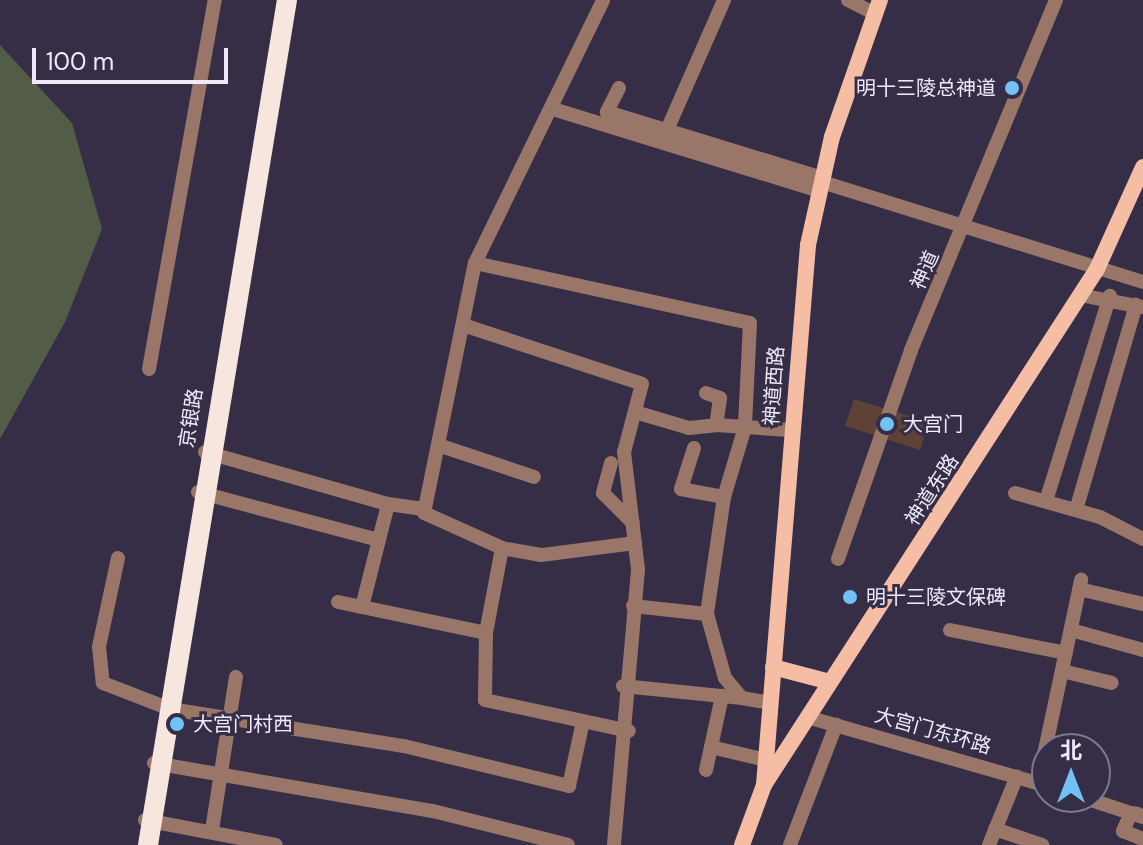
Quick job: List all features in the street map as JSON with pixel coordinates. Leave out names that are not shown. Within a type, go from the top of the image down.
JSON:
[{"type":"highway","name":"京银路","points":[[148,845],[148,821],[278,0]]},
{"type":"highway","name":"京银路","points":[[207,452],[287,0]]},
{"type":"highway","name":"京银路","points":[[140,845],[148,821]]},
{"type":"main road","name":"神道西路","points":[[764,785],[790,430],[821,184],[878,7]]},
{"type":"main road","name":"神道东路","points":[[764,785],[1097,269],[1143,167]]},
{"type":"main road","points":[[773,667],[802,670],[830,682]]},
{"type":"main road","points":[[742,845],[764,785]]},
{"type":"street","points":[[149,369],[215,0]]},
{"type":"street","points":[[424,509],[475,263],[553,109],[603,0]]},
{"type":"street","points":[[667,130],[724,0]]},
{"type":"street","points":[[848,0],[878,7]]},
{"type":"street","name":"神道","points":[[838,559],[911,350],[966,227],[1056,0]]},
{"type":"street","points":[[619,88],[607,112],[821,184]]},
{"type":"street","points":[[553,109],[821,184],[1143,282]]},
{"type":"street","points":[[475,263],[750,323],[745,427],[724,497],[707,614],[713,650],[742,698]]},
{"type":"street","points":[[1076,510],[1139,306],[1110,296],[1080,295]]},
{"type":"street","points":[[1046,501],[1110,296]]},
{"type":"street","points":[[463,325],[642,384],[624,452],[635,543],[633,606],[623,686],[629,731],[614,845]]},
{"type":"street","points":[[706,393],[720,398],[716,425]]},
{"type":"street","points":[[635,412],[689,428],[716,425],[790,430]]},
{"type":"street","points":[[438,445],[534,477]]},
{"type":"street","points":[[694,448],[681,489],[724,497]]},
{"type":"street","points":[[207,452],[388,504],[424,509],[436,524],[502,548],[577,555],[635,543]]},
{"type":"street","points":[[611,463],[603,493],[633,523]]},
{"type":"street","points":[[201,493],[379,540]]},
{"type":"street","points":[[1015,493],[1076,510],[1142,536]]},
{"type":"street","points":[[362,607],[388,504]]},
{"type":"street","points":[[502,548],[486,633],[485,700],[629,731]]},
{"type":"street","points":[[118,558],[99,671],[103,683],[167,706],[229,719],[404,746],[569,786],[583,721]]},
{"type":"street","points":[[1051,733],[1080,584],[1143,604]]},
{"type":"street","points":[[338,602],[486,633]]},
{"type":"street","points":[[633,606],[707,614]]},
{"type":"street","points":[[950,630],[1066,653]]},
{"type":"street","points":[[1071,630],[1143,650]]},
{"type":"street","points":[[1062,671],[1112,683]]},
{"type":"street","points":[[212,830],[236,677]]},
{"type":"street","points":[[623,686],[770,703]]},
{"type":"street","points":[[706,770],[722,696]]},
{"type":"street","name":"大宫门东环路","points":[[807,717],[1031,780]]},
{"type":"street","points":[[790,845],[836,725]]},
{"type":"street","points":[[711,747],[766,760]]},
{"type":"street","points":[[157,764],[433,811],[568,845]]},
{"type":"street","points":[[989,845],[1017,776]]},
{"type":"street","points":[[1111,806],[1139,815],[1121,838]]},
{"type":"street","points":[[148,821],[212,830],[276,845]]},
{"type":"street","points":[[995,829],[1042,845]]},
{"type":"street","points":[[1121,838],[1143,839]]},
{"type":"green space","points":[[0,45],[72,123],[102,229],[65,322],[0,439]]},
{"type":"building","name":"大宫门","points":[[854,399],[929,422],[920,450],[845,426]]},
{"type":"place","name":"明十三陵总神道","points":[[1012,88]]},
{"type":"place","name":"大宫门","points":[[887,424]]},
{"type":"place","name":"明十三陵文保碑","points":[[850,597]]},
{"type":"place","name":"大宫门村西","points":[[177,724]]}]
